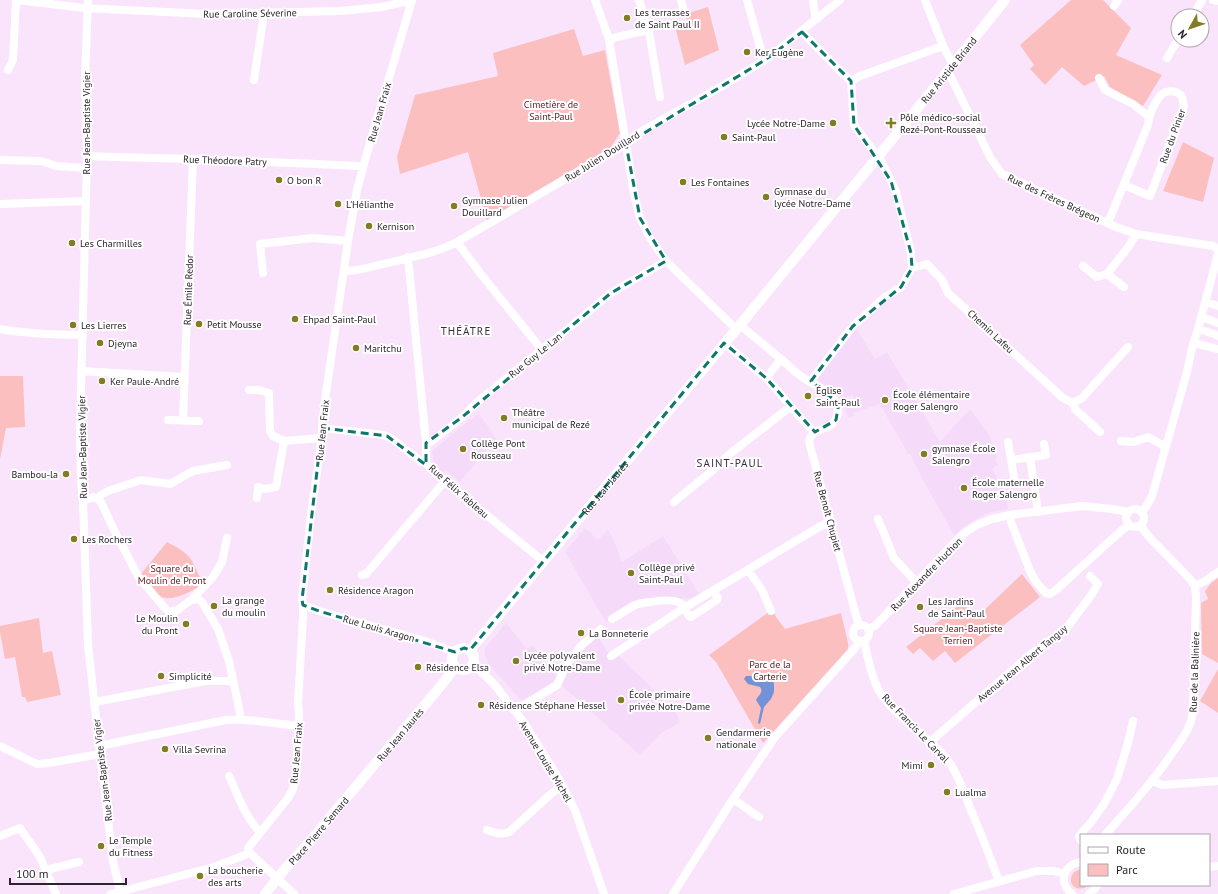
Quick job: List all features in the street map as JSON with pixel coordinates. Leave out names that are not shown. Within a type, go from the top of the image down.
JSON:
[{"type":"main road","name":"Rue Aristide Briand","points":[[738,327],[1005,0]]},
{"type":"main road","name":"Rue Jean Jaurès","points":[[470,650],[738,327]]},
{"type":"main road","points":[[464,648],[470,650],[474,656],[473,664],[470,668],[459,670],[455,667],[452,659],[455,652],[464,648]]},
{"type":"main road","name":"Rue Jean Jaurès","points":[[359,782],[455,667]]},
{"type":"main road","name":"Place Pierre Semard","points":[[265,894],[359,782]]},
{"type":"street","name":"Rue Caroline Séverine","points":[[17,0],[88,4],[207,14],[362,10],[412,0]]},
{"type":"street","points":[[8,70],[13,60],[17,0]]},
{"type":"street","name":"Rue Jean Fraix","points":[[250,853],[248,848],[288,798],[293,789],[296,777],[300,714],[298,703],[302,600],[322,428],[348,241],[358,190],[412,0]]},
{"type":"street","points":[[596,0],[608,39],[634,194],[640,218],[650,238],[666,261],[738,327],[781,359],[803,378],[822,389],[830,396],[838,408],[836,420],[832,424],[815,432],[802,421],[776,388],[766,378],[724,343]]},
{"type":"street","points":[[639,0],[648,30],[660,97]]},
{"type":"street","points":[[681,0],[684,12]]},
{"type":"street","points":[[747,0],[765,60]]},
{"type":"street","points":[[813,0],[815,16],[817,19]]},
{"type":"street","name":"Rue Julien Douillard","points":[[344,272],[408,258],[434,251],[457,242],[626,144],[637,134],[765,60],[802,32],[840,0]]},
{"type":"street","name":"Rue des Frères Brégeon","points":[[925,0],[950,68],[990,159],[1002,174],[1108,223],[1136,234],[1213,246],[1218,249]]},
{"type":"street","points":[[1214,0],[1218,1]]},
{"type":"street","name":"Rue Jean-Baptiste Vigier","points":[[88,4],[86,78],[87,156],[81,371],[81,480],[88,644],[99,750],[113,861],[120,891]]},
{"type":"street","points":[[254,80],[264,13]]},
{"type":"street","points":[[608,39],[648,30]]},
{"type":"street","points":[[802,32],[851,81],[854,125],[885,168],[896,192],[911,253],[912,268],[901,287],[885,297],[853,326],[810,382]]},
{"type":"street","points":[[851,81],[860,76],[943,46]]},
{"type":"street","points":[[1167,58],[1173,48]]},
{"type":"street","points":[[1099,78],[1105,90],[1132,104],[1149,117]]},
{"type":"street","name":"Rue du Pinier","points":[[1108,223],[1148,125],[1149,117],[1161,95],[1169,91],[1178,92],[1182,97],[1184,106],[1150,196],[1124,185]]},
{"type":"street","name":"Rue Théodore Patry","points":[[87,156],[323,164],[364,168]]},
{"type":"street","name":"Rue Émile Redor","points":[[183,420],[194,159]]},
{"type":"street","points":[[0,160],[41,161],[56,166],[86,168]]},
{"type":"street","points":[[0,204],[85,201]]},
{"type":"street","points":[[1083,266],[1098,277],[1107,274],[1129,246],[1136,234]]},
{"type":"street","points":[[263,273],[260,244],[313,238],[348,241]]},
{"type":"street","points":[[457,242],[542,350]]},
{"type":"street","points":[[1141,512],[1146,507],[1152,496],[1198,329],[1215,278],[1218,254]]},
{"type":"street","points":[[408,258],[426,443],[426,462]]},
{"type":"street","name":"Rue Guy Le Lan","points":[[426,443],[431,442],[482,398],[611,293],[666,261]]},
{"type":"street","name":"Chemin Lafeu","points":[[912,268],[927,264],[942,280],[948,293],[1063,398],[1073,403],[1075,409],[1100,432]]},
{"type":"street","points":[[1107,274],[1124,287]]},
{"type":"street","points":[[1206,302],[1218,306]]},
{"type":"street","points":[[1202,317],[1218,323]]},
{"type":"street","points":[[0,329],[34,334],[83,335]]},
{"type":"street","points":[[1198,329],[1218,336]]},
{"type":"street","points":[[1194,343],[1218,349]]},
{"type":"street","points":[[1073,403],[1082,398],[1128,348]]},
{"type":"street","points":[[766,378],[781,359]]},
{"type":"street","points":[[81,371],[185,376]]},
{"type":"street","points":[[249,390],[259,390],[269,393],[270,431],[273,436],[284,441],[321,438]]},
{"type":"street","points":[[674,502],[731,453],[790,407]]},
{"type":"street","points":[[168,420],[199,421]]},
{"type":"street","name":"Rue Félix Tableau","points":[[322,428],[387,436],[422,462],[426,462],[445,481],[544,561]]},
{"type":"street","name":"Rue Benoît Chupiet","points":[[815,432],[811,436],[810,446],[859,625]]},
{"type":"street","points":[[1121,441],[1134,442],[1148,437],[1166,447]]},
{"type":"street","points":[[257,498],[258,487],[265,489],[276,487],[284,441]]},
{"type":"street","points":[[1008,442],[1015,482]]},
{"type":"street","points":[[1011,460],[1046,455],[1044,444]]},
{"type":"street","points":[[1030,457],[1038,512]]},
{"type":"street","points":[[98,499],[108,490],[141,480],[170,484],[193,471],[227,466]]},
{"type":"street","points":[[362,575],[366,574],[445,481]]},
{"type":"street","points":[[83,501],[94,497],[98,499],[106,510],[114,530],[138,576],[169,612],[174,612],[191,600],[212,579],[222,562],[227,538]]},
{"type":"street","name":"Rue Alexandre Huchon","points":[[869,629],[876,626],[956,541],[977,525],[992,519],[1010,515],[1082,506],[1112,508],[1128,512]]},
{"type":"street","points":[[1136,509],[1141,512],[1143,514],[1143,520],[1140,525],[1135,527],[1129,525],[1126,521],[1128,512],[1136,509]]},
{"type":"street","points":[[1010,515],[1011,522],[1030,571],[1036,582],[1046,593],[1050,594],[1129,525]]},
{"type":"street","points":[[878,519],[894,558],[917,582]]},
{"type":"street","points":[[612,619],[638,604],[673,601],[679,602],[691,617],[718,600],[713,591],[819,527],[830,522]]},
{"type":"street","points":[[1140,525],[1149,537],[1190,579],[1194,586],[1205,581],[1218,572]]},
{"type":"street","points":[[748,570],[762,590],[771,611]]},
{"type":"street","name":"Avenue Jean Albert Tanguy","points":[[930,742],[1031,654],[1066,629],[1098,584],[1090,576]]},
{"type":"street","name":"Rue de la Balinière","points":[[1107,834],[1153,781],[1187,732],[1193,718],[1196,604],[1196,591],[1194,586]]},
{"type":"street","points":[[191,600],[198,599],[202,602],[218,629],[229,661],[240,719]]},
{"type":"street","name":"Rue Louis Aragon","points":[[303,605],[319,612],[443,646],[455,652]]},
{"type":"street","points":[[611,656],[684,608]]},
{"type":"street","points":[[673,894],[732,799],[775,737],[855,648],[862,641],[868,638],[870,632],[867,626],[859,625],[854,629],[853,635],[854,638],[862,641]]},
{"type":"street","points":[[514,710],[558,685],[567,664],[582,645],[601,629]]},
{"type":"street","name":"Rue Francis Le Carval","points":[[862,641],[873,678],[880,692],[896,711],[930,742],[947,760],[959,779],[999,881]]},
{"type":"street","name":"Avenue Louise Michel","points":[[473,664],[494,684],[514,710],[541,749],[563,786],[575,810],[604,894]]},
{"type":"street","points":[[95,702],[205,681],[233,682]]},
{"type":"street","points":[[0,746],[37,764],[49,763],[226,720],[254,720],[272,724],[299,726]]},
{"type":"street","points":[[1080,834],[1092,821],[1104,804],[1117,779],[1133,721]]},
{"type":"street","points":[[229,776],[246,814],[255,828],[260,832]]},
{"type":"street","points":[[1153,781],[1162,785],[1218,781]]},
{"type":"street","points":[[487,830],[498,834],[509,832],[552,793],[563,786]]},
{"type":"street","points":[[732,799],[759,817]]},
{"type":"street","points":[[0,836],[20,828],[46,870],[56,894]]},
{"type":"street","points":[[111,894],[214,867],[250,853],[294,894]]},
{"type":"street","points":[[46,870],[79,862]]},
{"type":"street","points":[[1072,894],[1064,884],[1064,874],[1072,865],[1080,862]]},
{"type":"street","points":[[954,894],[1037,871],[1054,871],[1064,874]]},
{"type":"highlighted area","points":[[802,32],[851,81],[854,125],[891,181],[911,253],[912,268],[901,287],[853,326],[811,381],[834,400],[838,408],[836,420],[815,432],[766,378],[724,343],[470,650],[464,648],[455,652],[319,611],[303,605],[302,600],[322,428],[387,436],[426,465],[426,443],[461,418],[611,293],[666,261],[640,218],[626,144],[765,60]]},
{"type":"shaded area","name":"École élémentaire Roger Salengro","points":[[856,328],[875,359],[887,352],[940,442],[970,409],[989,435],[994,447],[997,459],[995,459],[998,465],[992,469],[1006,496],[1008,509],[986,514],[966,525],[954,535],[910,454],[908,454],[880,404],[853,413],[854,416],[848,417],[844,405],[855,401],[852,395],[849,397],[848,395],[843,401],[817,379]]},
{"type":"shaded area","name":"Collège Pont Rousseau","points":[[477,414],[481,416],[501,445],[486,450],[460,482],[446,470],[443,472],[434,465],[432,451]]},
{"type":"shaded area","name":"Collège privé Saint-Paul","points":[[585,528],[598,540],[608,530],[612,536],[622,562],[663,536],[699,594],[692,598],[637,601],[606,622],[565,552]]},
{"type":"shaded area","name":"Lycée polyvalent privé Notre-Dame","points":[[506,623],[527,649],[533,645],[557,677],[557,679],[523,700],[519,698],[485,658],[485,648]]},
{"type":"shaded area","name":"École primaire privée Notre-Dame","points":[[597,635],[613,660],[619,656],[676,712],[680,722],[660,734],[640,755],[561,685],[568,667],[583,645]]},
{"type":"green space","points":[[1071,0],[1103,0],[1131,28],[1116,55],[1162,75],[1143,106],[1110,87],[1104,76],[1084,86],[1062,67],[1045,85],[1030,69],[1034,65],[1020,45]]},
{"type":"green space","points":[[708,7],[719,50],[685,65],[676,30],[689,26],[685,14]]},
{"type":"green space","name":"Cimetière de Saint-Paul","points":[[574,29],[583,56],[605,50],[620,133],[611,147],[487,220],[468,152],[400,174],[397,157],[415,95],[498,76],[493,53]]},
{"type":"green space","points":[[1183,142],[1214,158],[1203,202],[1163,191]]},
{"type":"green space","points":[[0,376],[23,376],[25,427],[6,428],[0,459]]},
{"type":"green space","name":"Square du Moulin de Pront","points":[[167,542],[187,555],[192,561],[199,576],[206,583],[183,595],[171,598],[160,596],[155,591],[141,574]]},
{"type":"green space","name":"Square Jean-Baptiste Terrien","points":[[1022,574],[1040,597],[955,663],[945,651],[933,661],[920,648],[913,654],[906,647],[962,603],[977,617]]},
{"type":"green space","points":[[1218,578],[1218,663],[1202,654],[1201,603],[1208,599],[1205,591],[1212,582]]},
{"type":"green space","name":"Parc de la Carterie","points":[[773,609],[776,617],[785,629],[841,613],[848,649],[763,743],[716,662],[709,655]]},
{"type":"green space","points":[[39,618],[43,653],[52,651],[61,695],[27,702],[25,697],[22,697],[15,657],[5,659],[0,626]]},
{"type":"green space","points":[[1218,669],[1218,713],[1200,701]]},
{"type":"green space","points":[[1080,869],[1080,886],[1088,886],[1085,888],[1077,888],[1072,884],[1071,880],[1074,872]]},
{"type":"water","points":[[746,676],[765,676],[770,678],[774,683],[774,692],[771,699],[764,707],[760,724],[758,723],[761,708],[756,700],[761,692],[761,689],[760,687],[748,684],[744,679]]},
{"type":"place","name":"Les terrasses de Saint Paul II","points":[[627,18]]},
{"type":"place","name":"Ker Eugène","points":[[747,52]]},
{"type":"place","name":"Lycée Notre-Dame","points":[[833,123]]},
{"type":"place","name":"Pôle médico-social Rezé-Pont-Rousseau","points":[[891,123]]},
{"type":"place","name":"Saint-Paul","points":[[724,137]]},
{"type":"place","name":"O bon R","points":[[279,180]]},
{"type":"place","name":"Les Fontaines","points":[[683,182]]},
{"type":"place","name":"Gymnase du lycée Notre-Dame","points":[[766,197]]},
{"type":"place","name":"L'Hélianthe","points":[[338,204]]},
{"type":"place","name":"Gymnase Julien Douillard","points":[[454,206]]},
{"type":"place","name":"Kernison","points":[[369,226]]},
{"type":"place","name":"Les Charmilles","points":[[72,243]]},
{"type":"place","name":"Ehpad Saint-Paul","points":[[295,319]]},
{"type":"place","name":"Petit Mousse","points":[[199,324]]},
{"type":"place","name":"Les Lierres","points":[[73,325]]},
{"type":"place","name":"Djeyna","points":[[100,343]]},
{"type":"place","name":"Maritchu","points":[[356,348]]},
{"type":"place","name":"Ker Paule-André","points":[[102,381]]},
{"type":"place","name":"Église Saint-Paul","points":[[808,396]]},
{"type":"place","name":"École élémentaire Roger Salengro","points":[[885,400]]},
{"type":"place","name":"Théâtre municipal de Rezé","points":[[504,418]]},
{"type":"place","name":"Collège Pont Rousseau","points":[[463,449]]},
{"type":"place","name":"gymnase École Salengro","points":[[924,454]]},
{"type":"place","name":"Bambou-la","points":[[66,474]]},
{"type":"place","name":"École maternelle Roger Salengro","points":[[964,488]]},
{"type":"place","name":"Les Rochers","points":[[74,539]]},
{"type":"place","name":"Collège privé Saint-Paul","points":[[631,573]]},
{"type":"place","name":"Résidence Aragon","points":[[330,590]]},
{"type":"place","name":"La grange du moulin","points":[[214,606]]},
{"type":"place","name":"Les Jardins de Saint-Paul","points":[[920,607]]},
{"type":"place","name":"Le Moulin du Pront","points":[[186,624]]},
{"type":"place","name":"La Bonneterie","points":[[581,633]]},
{"type":"place","name":"Lycée polyvalent privé Notre-Dame","points":[[516,661]]},
{"type":"place","name":"Résidence Elsa","points":[[418,667]]},
{"type":"place","name":"Simplicité","points":[[161,676]]},
{"type":"place","name":"École primaire privée Notre-Dame","points":[[621,700]]},
{"type":"place","name":"Résidence Stéphane Hessel","points":[[481,705]]},
{"type":"place","name":"Gendarmerie nationale","points":[[708,738]]},
{"type":"place","name":"Villa Sevrina","points":[[165,749]]},
{"type":"place","name":"Mimi","points":[[931,765]]},
{"type":"place","name":"Lualma","points":[[947,792]]},
{"type":"place","name":"Le Temple du Fitness","points":[[101,846]]},
{"type":"place","name":"La boucherie des arts","points":[[200,876]]},
{"type":"district","name":"THÉÂTRE","points":[[466,331]]},
{"type":"district","name":"SAINT-PAUL","points":[[730,463]]}]
